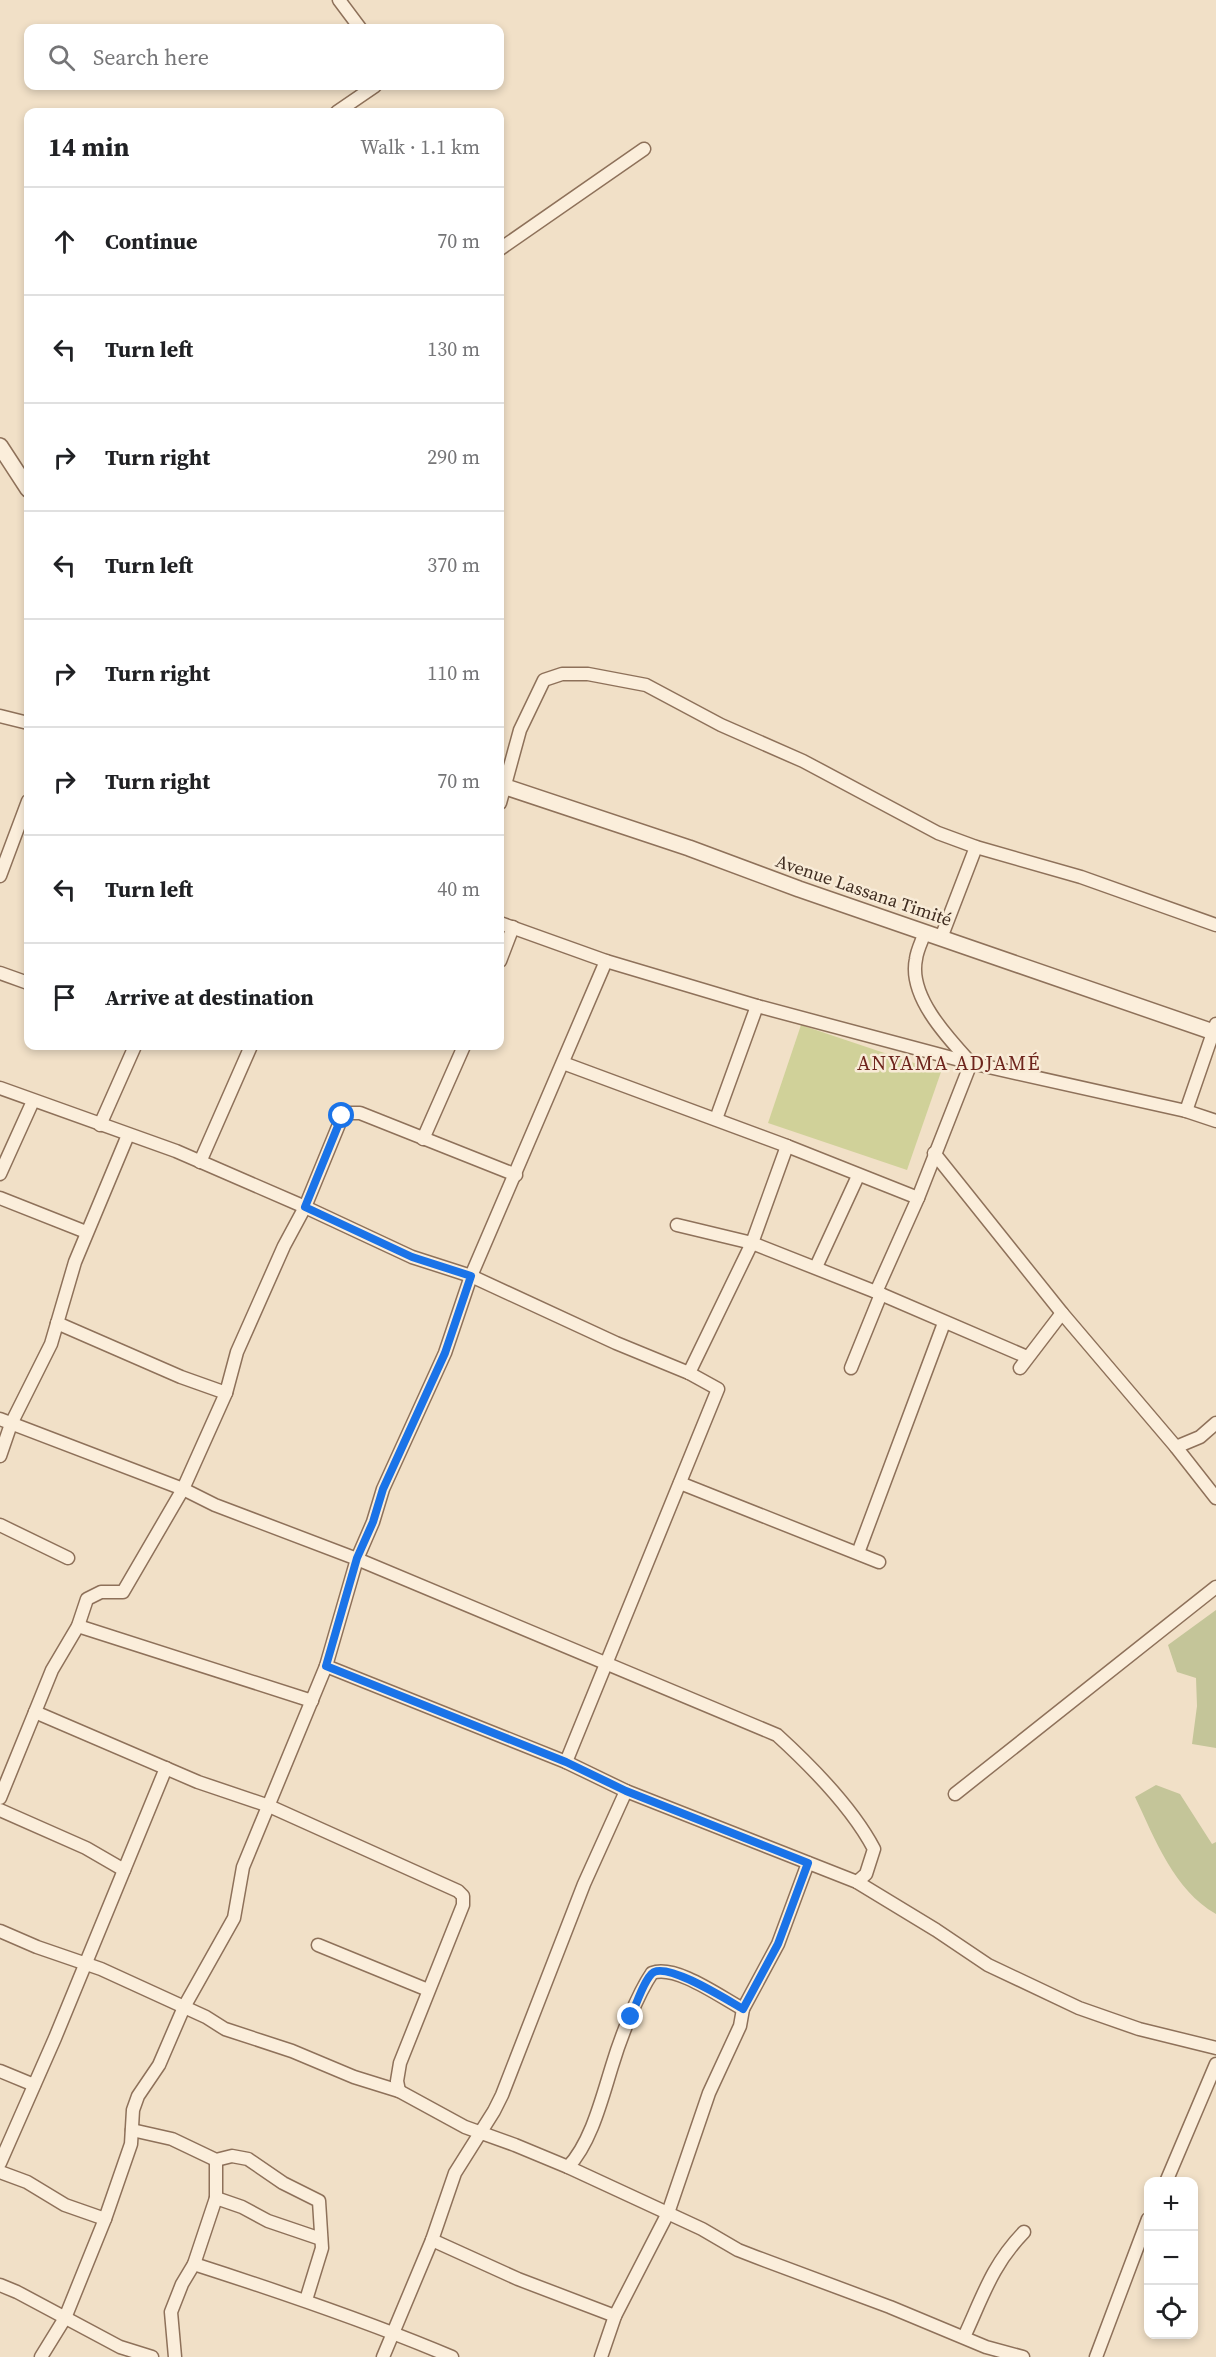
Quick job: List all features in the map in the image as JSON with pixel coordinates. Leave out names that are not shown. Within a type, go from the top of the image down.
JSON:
[{"type":"street","points":[[339,0],[357,24]]},
{"type":"street","points":[[343,108],[369,90]]},
{"type":"street","points":[[504,246],[644,149]]},
{"type":"street","points":[[0,446],[24,483]]},
{"type":"street","points":[[504,780],[520,730],[544,680],[562,674],[588,674],[646,686],[721,725],[803,761],[938,833],[975,847],[1081,877],[1216,925]]},
{"type":"street","points":[[0,716],[24,722]]},
{"type":"street","name":"Avenue Lassana Timité","points":[[504,787],[689,848],[941,938],[1215,1030]]},
{"type":"street","points":[[0,876],[24,812]]},
{"type":"street","points":[[941,938],[975,847]]},
{"type":"street","points":[[504,924],[606,961],[757,1006],[971,1063],[1186,1111],[1216,1121]]},
{"type":"street","points":[[504,951],[513,927]]},
{"type":"street","points":[[925,932],[915,960],[918,988],[945,1035],[971,1063]]},
{"type":"street","points":[[41,2357],[64,2318],[105,2219],[126,2160],[133,2110],[138,2096],[159,2065],[183,2007],[234,1918],[243,1867],[326,1666],[357,1558],[373,1522],[383,1489],[445,1353],[471,1276],[606,961]]},
{"type":"street","points":[[0,974],[24,982]]},
{"type":"street","points":[[716,1119],[757,1006]]},
{"type":"street","points":[[1186,1111],[1215,1030]]},
{"type":"street","points":[[100,1125],[133,1050]]},
{"type":"street","points":[[200,1162],[249,1050]]},
{"type":"street","points":[[423,1139],[462,1050]]},
{"type":"street","points":[[563,1063],[788,1146],[858,1176],[918,1198]]},
{"type":"street","points":[[851,1368],[878,1293],[971,1063]]},
{"type":"street","points":[[0,1088],[176,1151],[412,1257],[471,1276],[616,1343],[689,1373],[718,1389],[566,1762]]},
{"type":"street","points":[[0,1174],[33,1101]]},
{"type":"street","points":[[0,1798],[52,1670],[78,1626],[87,1599],[101,1592],[123,1592],[183,1489],[225,1393],[237,1352],[284,1246],[305,1207],[342,1116],[360,1113],[516,1175]]},
{"type":"street","points":[[0,1456],[6,1421],[42,1364],[86,1232],[128,1135]]},
{"type":"street","points":[[689,1373],[752,1243],[788,1146]]},
{"type":"street","points":[[934,1153],[1062,1313],[1176,1447],[1216,1498]]},
{"type":"street","points":[[816,1267],[858,1176]]},
{"type":"street","points":[[0,1198],[86,1232]]},
{"type":"street","points":[[677,1225],[752,1243],[816,1267],[1027,1357]]},
{"type":"street","points":[[1020,1368],[1062,1313]]},
{"type":"street","points":[[57,1323],[181,1377],[225,1393]]},
{"type":"street","points":[[858,1553],[944,1323]]},
{"type":"street","points":[[6,1421],[183,1489],[216,1505],[357,1558],[777,1736],[806,1761],[870,1841],[874,1849],[866,1874],[858,1882]]},
{"type":"street","points":[[1176,1447],[1200,1437],[1216,1423]]},
{"type":"street","points":[[680,1483],[879,1562]]},
{"type":"street","points":[[0,1525],[68,1558]]},
{"type":"street","points":[[955,1794],[1216,1587]]},
{"type":"street","points":[[78,1626],[312,1701]]},
{"type":"street","points":[[326,1666],[566,1762],[626,1791],[858,1882],[988,1965],[1079,2008],[1139,2029],[1216,2048]]},
{"type":"street","points":[[35,1712],[227,1793],[269,1806],[398,1862],[464,1896],[464,1905],[400,2063],[397,2081],[399,2091]]},
{"type":"street","points":[[0,2163],[166,1768]]},
{"type":"street","points":[[383,2357],[432,2240],[455,2173],[478,2133],[495,2111],[584,1884],[626,1791]]},
{"type":"street","points":[[0,1810],[86,1848],[124,1870]]},
{"type":"street","points":[[601,2357],[615,2316],[668,2213],[709,2093],[740,2026],[743,2009],[778,1944],[808,1863]]},
{"type":"street","points":[[0,1931],[37,1947],[85,1963],[183,2007],[225,2029],[292,2051],[354,2077],[399,2091],[478,2133],[506,2141],[568,2167],[668,2213],[738,2250],[964,2337],[985,2352],[1023,2357]]},
{"type":"street","points":[[318,1945],[428,1990]]},
{"type":"street","points":[[568,2167],[583,2144],[602,2101],[612,2063],[652,1973],[658,1971],[675,1973],[743,2009]]},
{"type":"street","points":[[1168,2177],[1216,2064]]},
{"type":"street","points":[[0,2071],[34,2085]]},
{"type":"street","points":[[132,2130],[172,2139],[216,2160],[232,2156],[248,2159],[283,2182],[319,2201],[320,2257],[306,2300]]},
{"type":"street","points":[[175,2357],[171,2313],[182,2284],[194,2264],[216,2198],[216,2160]]},
{"type":"street","points":[[0,2172],[27,2182],[65,2205],[105,2219]]},
{"type":"street","points":[[216,2198],[242,2207],[268,2221],[321,2240]]},
{"type":"street","points":[[1096,2357],[1144,2231]]},
{"type":"street","points":[[964,2337],[994,2269],[1006,2250],[1024,2232]]},
{"type":"street","points":[[432,2240],[518,2279],[615,2316]]},
{"type":"street","points":[[194,2264],[306,2300],[393,2332],[452,2357]]},
{"type":"street","points":[[0,2285],[120,2347],[152,2357]]},
{"type":"green space","points":[[801,1025],[941,1072],[907,1170],[768,1123]]},
{"type":"green space","points":[[1216,1610],[1216,1748],[1192,1744],[1197,1706],[1196,1678],[1177,1672],[1168,1645]]},
{"type":"green space","points":[[1156,1785],[1180,1794],[1212,1844],[1216,1842],[1216,1914],[1188,1892],[1177,1878],[1158,1846],[1135,1797]]},
{"type":"district","name":"ANYAMA ADJAMÉ","points":[[949,1063]]},
{"type":"route","points":[[342,1116],[305,1207],[412,1257],[471,1276],[445,1353],[383,1489],[373,1522],[357,1558],[326,1666],[566,1762],[626,1791],[808,1863],[778,1944],[743,2009],[675,1973],[658,1971],[652,1973],[648,1979],[631,2017]]}]
